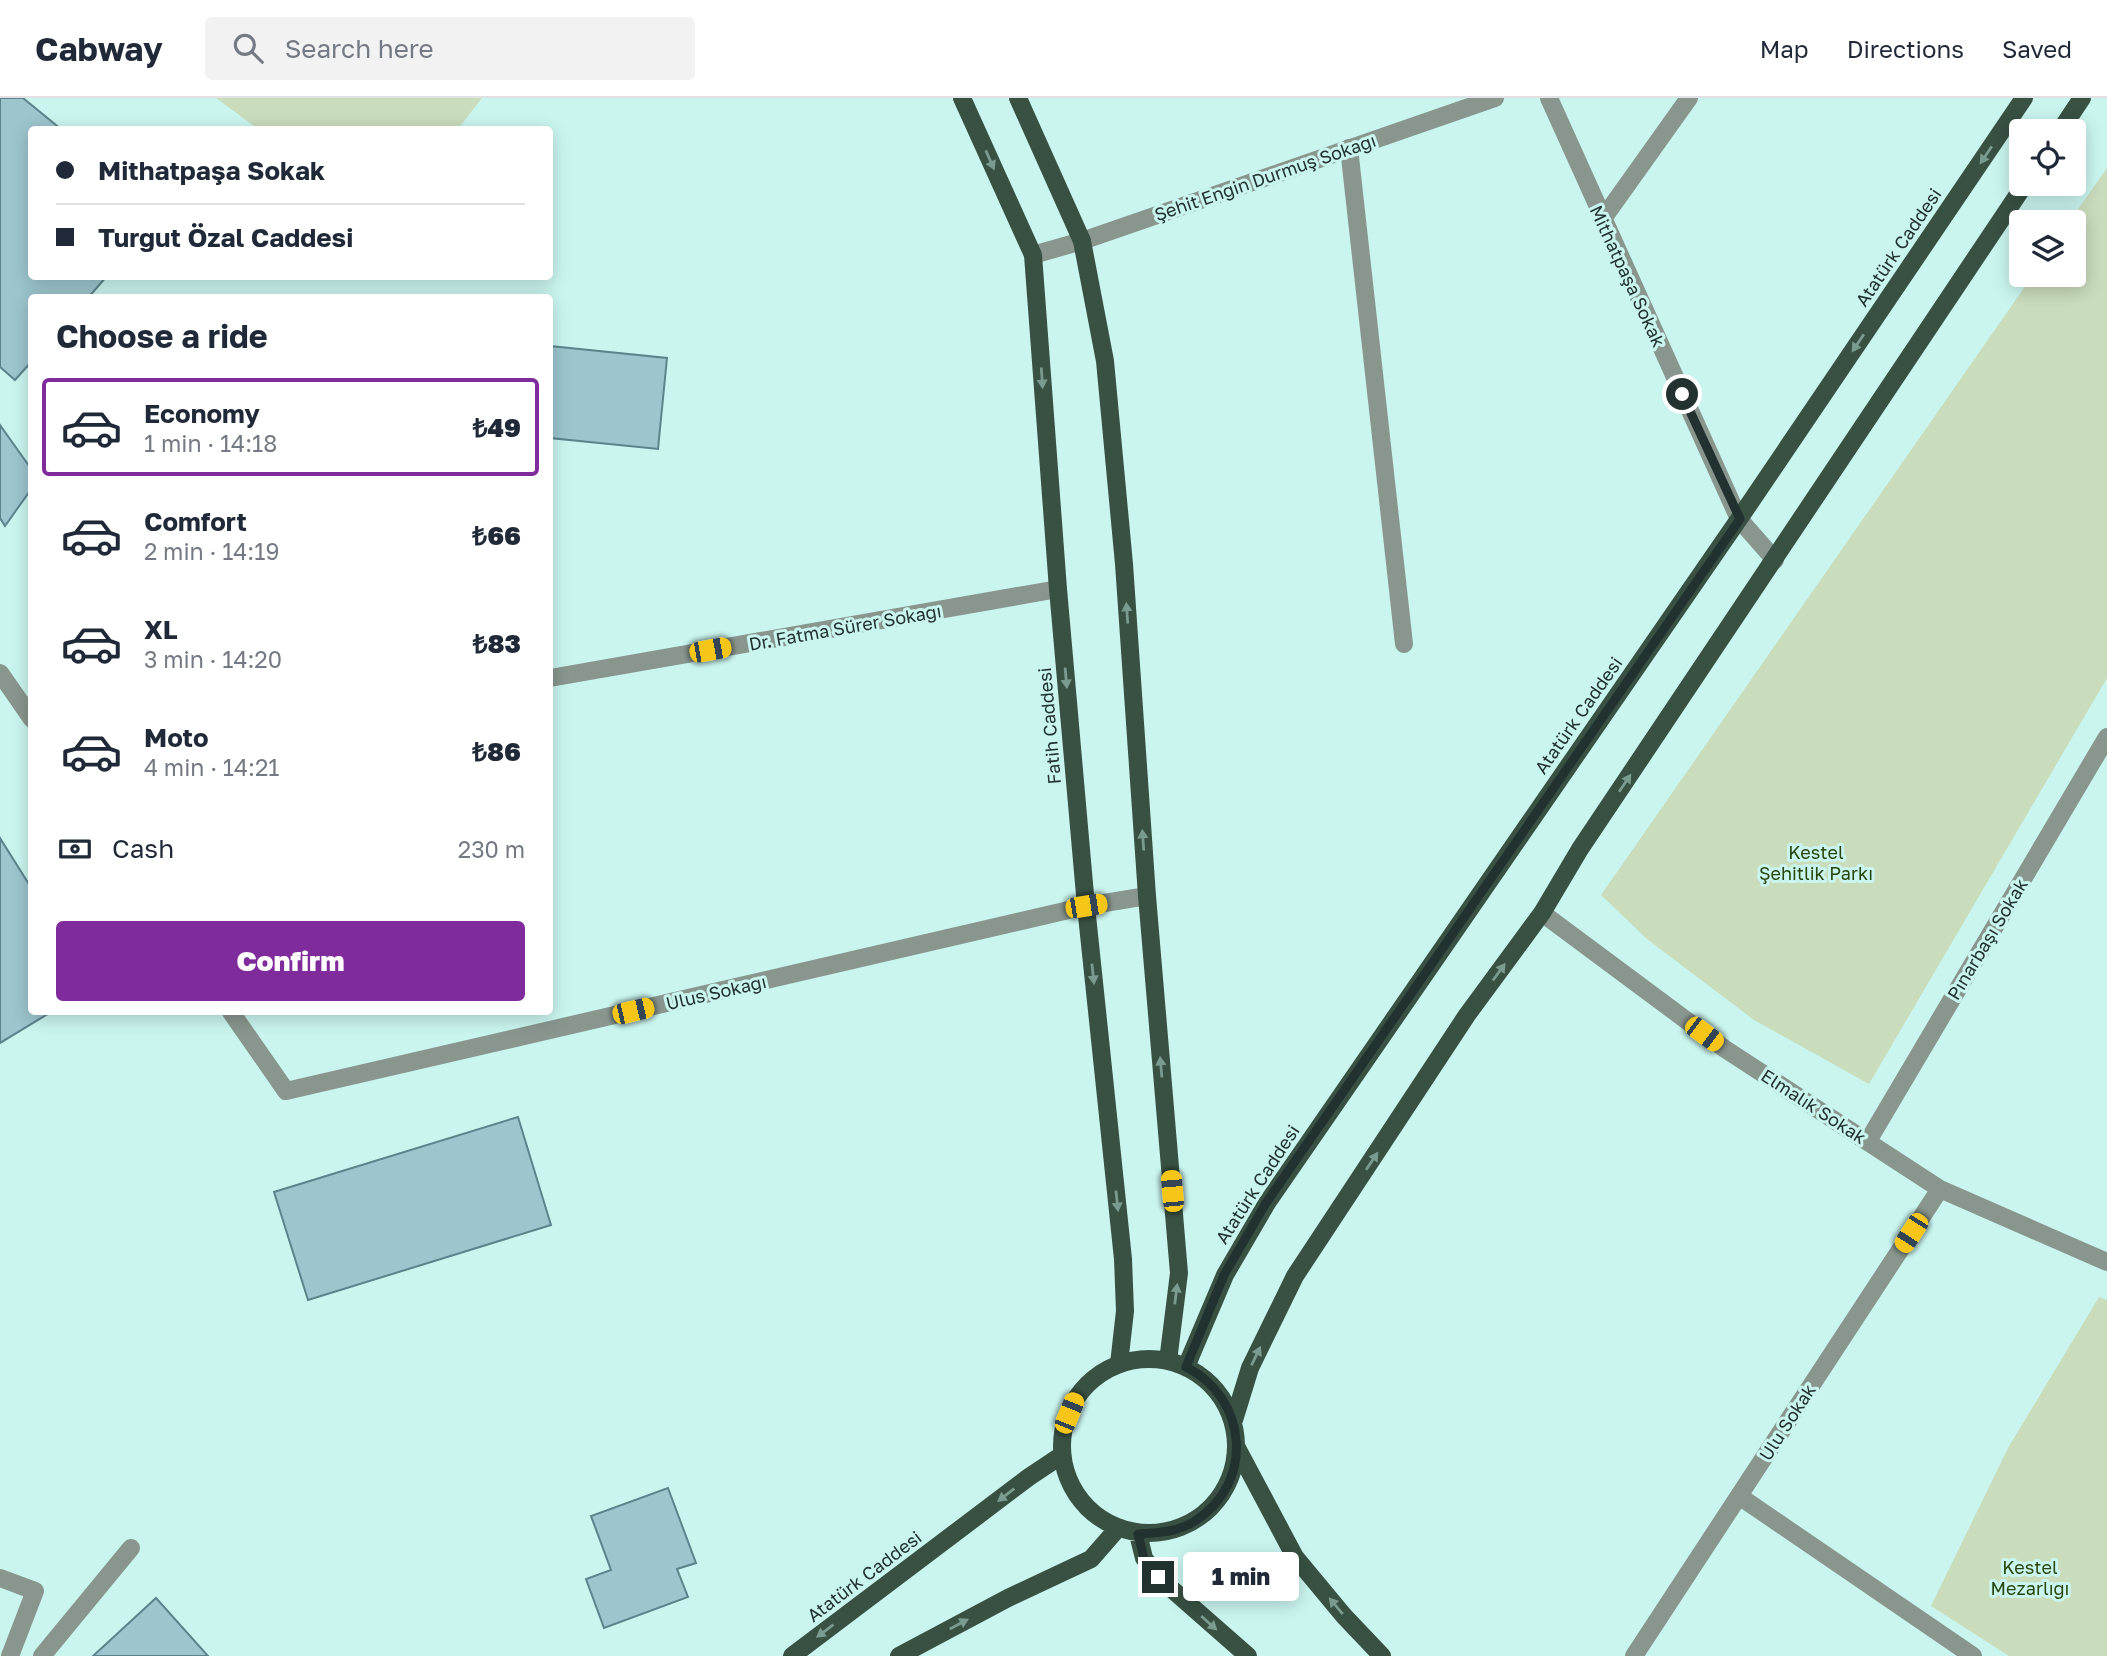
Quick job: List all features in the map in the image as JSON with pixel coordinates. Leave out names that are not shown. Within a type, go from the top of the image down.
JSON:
[{"type":"main road","name":"Fatih Caddesi","points":[[962,98],[1034,255],[1058,589],[1086,906],[1123,1259],[1125,1311],[1119,1364]]},
{"type":"main road","points":[[1018,98],[1082,241],[1105,360],[1124,564],[1147,897],[1179,1273],[1168,1361]]},
{"type":"main road","name":"Atatürk Caddesi","points":[[1186,1367],[1224,1275],[1266,1203],[1740,519],[2024,98]]},
{"type":"main road","points":[[2068,119],[2082,98]]},
{"type":"main road","points":[[1234,1420],[1250,1368],[1295,1276],[1467,1015],[1542,913],[1580,849],[2017,196]]},
{"type":"main road","points":[[1146,1358],[1186,1367],[1200,1375],[1220,1395],[1234,1420],[1237,1448],[1232,1477],[1216,1503],[1194,1522],[1167,1532],[1138,1534],[1110,1525],[1086,1507],[1069,1484],[1062,1455],[1064,1426],[1075,1399],[1094,1378],[1119,1364],[1146,1358]]},
{"type":"main road","points":[[1237,1448],[1295,1556],[1344,1616],[1382,1656]]},
{"type":"main road","name":"Atatürk Caddesi","points":[[792,1656],[1062,1455]]},
{"type":"main road","points":[[900,1656],[1008,1598],[1091,1559],[1118,1528]]},
{"type":"main road","points":[[1138,1534],[1144,1558],[1158,1577],[1248,1656]]},
{"type":"street","name":"Şehit Engin Durmuş Sokağı","points":[[1034,255],[1082,241],[1495,98]]},
{"type":"street","name":"Mithatpaşa Sokak","points":[[1549,98],[1602,220],[1740,519],[1775,560]]},
{"type":"street","points":[[1602,220],[1689,98]]},
{"type":"street","points":[[1349,148],[1404,644]]},
{"type":"street","name":"Dr. Fatma Sürer Sokağı","points":[[553,677],[1058,589]]},
{"type":"street","points":[[0,673],[28,713]]},
{"type":"street","name":"Pınarbaşı Sokak","points":[[1868,1140],[2107,737]]},
{"type":"street","name":"Ulus Sokağı","points":[[233,1015],[286,1091],[1086,906],[1147,897]]},
{"type":"street","name":"Elmalık Sokak","points":[[1542,913],[1725,1049],[1940,1189],[2107,1262]]},
{"type":"street","name":"Ulu Sokak","points":[[1634,1656],[1940,1189]]},
{"type":"street","points":[[1739,1496],[1973,1656]]},
{"type":"street","points":[[42,1656],[131,1548]]},
{"type":"street","points":[[0,1578],[35,1591],[10,1656]]},
{"type":"green space","points":[[216,98],[482,98],[460,126],[254,126]]},
{"type":"green space","name":"Kestel Şehitlik Parkı","points":[[2107,168],[2107,678],[1869,1084],[1754,1020],[1647,939],[1601,895],[2025,287],[2086,287],[2086,210],[2077,210]]},
{"type":"green space","name":"Kestel Mezarlığı","points":[[2099,1297],[2107,1300],[2107,1656],[2009,1656],[1931,1606],[2008,1448]]},
{"type":"building","points":[[0,98],[23,98],[57,126],[28,126],[28,280],[104,280],[91,294],[28,294],[28,365],[15,380],[0,367]]},
{"type":"building","points":[[553,346],[667,358],[658,449],[553,438]]},
{"type":"building","points":[[0,425],[28,464],[28,494],[5,526],[0,518]]},
{"type":"building","points":[[0,838],[28,883],[28,1015],[46,1015],[0,1043]]},
{"type":"building","points":[[518,1117],[551,1225],[308,1300],[274,1192]]},
{"type":"building","points":[[668,1488],[696,1563],[677,1569],[688,1597],[604,1628],[586,1579],[611,1570],[591,1516]]},
{"type":"building","points":[[156,1598],[208,1656],[93,1656]]},
{"type":"route","points":[[1158,1577],[1144,1558],[1138,1534],[1167,1532],[1194,1522],[1216,1503],[1232,1477],[1237,1448],[1234,1420],[1220,1395],[1200,1375],[1186,1367],[1224,1275],[1266,1203],[1740,519],[1682,394]]}]
